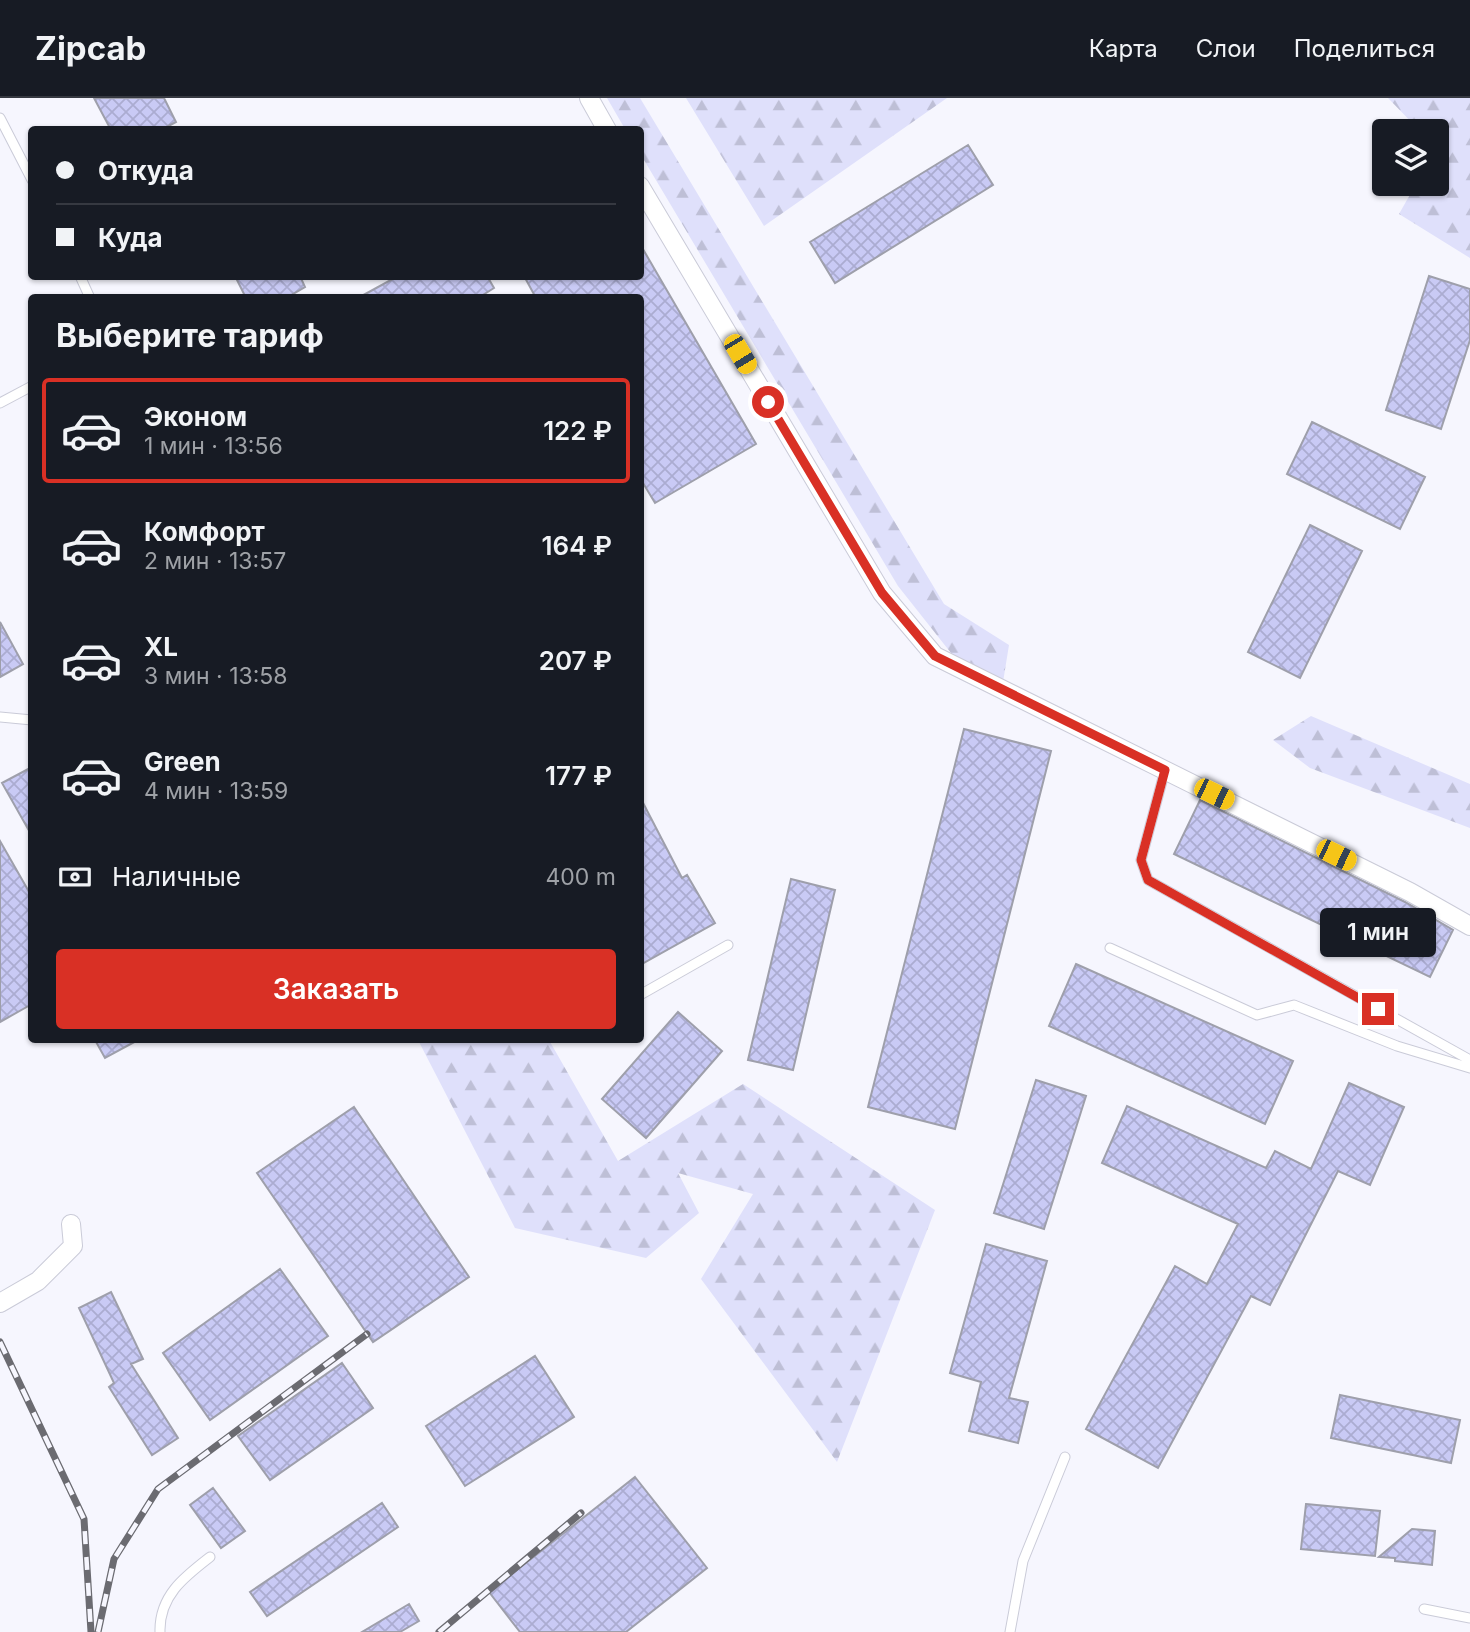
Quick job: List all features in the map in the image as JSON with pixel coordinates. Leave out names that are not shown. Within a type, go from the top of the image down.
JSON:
[{"type":"street","points":[[589,98],[605,126]]},
{"type":"street","points":[[644,193],[882,593],[935,656],[1410,892],[1470,926]]},
{"type":"street","points":[[0,1303],[38,1281],[73,1246],[71,1224]]},
{"type":"lane","points":[[0,118],[28,172]]},
{"type":"lane","points":[[0,403],[28,388]]},
{"type":"lane","points":[[0,716],[28,720]]},
{"type":"lane","points":[[1165,770],[1141,860],[1148,880],[1470,1060]]},
{"type":"lane","points":[[644,993],[728,945]]},
{"type":"lane","points":[[1110,948],[1257,1015],[1294,1005],[1397,1046],[1470,1068]]},
{"type":"lane","points":[[1010,1632],[1023,1562],[1065,1457]]},
{"type":"lane","points":[[160,1632],[159,1616],[178,1582],[210,1557]]},
{"type":"lane","points":[[1424,1609],[1470,1618]]},
{"type":"green space","points":[[607,98],[640,98],[944,604],[1009,645],[1003,682],[951,653],[898,586],[644,160],[644,126],[623,126]]},
{"type":"green space","points":[[686,98],[947,98],[764,226]]},
{"type":"green space","points":[[1388,98],[1470,98],[1470,258],[1399,214],[1409,196],[1449,196],[1449,119],[1408,119]]},
{"type":"green space","points":[[1311,716],[1470,784],[1470,828],[1310,768],[1273,740]]},
{"type":"green space","points":[[420,1043],[551,1043],[618,1161],[743,1084],[935,1210],[837,1462],[701,1279],[753,1194],[678,1173],[699,1213],[646,1258],[515,1228]]},
{"type":"building","points":[[94,98],[164,98],[176,122],[168,126],[109,126]]},
{"type":"building","points":[[968,145],[993,185],[835,283],[810,242]]},
{"type":"building","points":[[644,251],[756,444],[655,503],[644,485],[644,294],[534,294],[526,280],[644,280]]},
{"type":"building","points":[[1429,276],[1470,289],[1470,340],[1441,429],[1386,410]]},
{"type":"building","points":[[237,280],[302,280],[305,287],[293,294],[244,294]]},
{"type":"building","points":[[391,280],[489,280],[494,288],[484,294],[365,294]]},
{"type":"building","points":[[1312,422],[1425,477],[1400,529],[1287,474]]},
{"type":"building","points":[[1310,525],[1362,551],[1300,678],[1248,652]]},
{"type":"building","points":[[0,622],[23,664],[0,677]]},
{"type":"building","points":[[964,729],[1051,751],[955,1129],[868,1107]]},
{"type":"building","points":[[28,769],[28,829],[2,783]]},
{"type":"building","points":[[1200,800],[1405,902],[1453,930],[1430,977],[1174,854]]},
{"type":"building","points":[[644,805],[682,878],[687,875],[715,923],[644,963]]},
{"type":"building","points":[[0,841],[28,890],[28,1006],[0,1022]]},
{"type":"building","points":[[791,879],[835,890],[793,1070],[748,1060]]},
{"type":"building","points":[[1076,964],[1293,1061],[1265,1124],[1049,1026]]},
{"type":"building","points":[[678,1012],[722,1051],[646,1138],[602,1099]]},
{"type":"building","points":[[97,1043],[132,1043],[105,1058]]},
{"type":"building","points":[[1036,1080],[1086,1096],[1044,1229],[994,1213]]},
{"type":"building","points":[[1349,1083],[1404,1107],[1370,1185],[1338,1171],[1270,1305],[1251,1296],[1158,1468],[1086,1429],[1175,1266],[1207,1284],[1238,1224],[1102,1163],[1127,1106],[1266,1168],[1275,1151],[1311,1169]]},
{"type":"building","points":[[354,1107],[469,1277],[373,1342],[257,1173]]},
{"type":"building","points":[[986,1244],[1047,1261],[1009,1398],[1028,1402],[1018,1443],[969,1431],[981,1382],[950,1373]]},
{"type":"building","points":[[280,1269],[328,1336],[210,1420],[163,1353]]},
{"type":"building","points":[[111,1292],[143,1359],[131,1364],[178,1438],[152,1455],[109,1387],[114,1383],[79,1308]]},
{"type":"building","points":[[535,1356],[574,1417],[465,1486],[426,1426]]},
{"type":"building","points":[[342,1363],[373,1408],[270,1480],[238,1436]]},
{"type":"building","points":[[1340,1395],[1460,1420],[1451,1463],[1331,1438]]},
{"type":"building","points":[[635,1477],[707,1568],[626,1632],[520,1632],[489,1592]]},
{"type":"building","points":[[213,1488],[245,1531],[221,1548],[190,1505]]},
{"type":"building","points":[[382,1503],[398,1527],[267,1616],[250,1592]]},
{"type":"building","points":[[1306,1504],[1380,1511],[1375,1556],[1301,1549]]},
{"type":"building","points":[[1412,1529],[1435,1531],[1432,1565],[1379,1557]]},
{"type":"building","points":[[409,1604],[419,1621],[400,1632],[362,1632]]},
{"type":"railway","points":[[98,1632],[114,1559],[158,1489],[367,1334]]},
{"type":"railway","points":[[0,1342],[84,1519],[91,1632]]},
{"type":"railway","points":[[439,1632],[581,1513]]},
{"type":"route","points":[[768,402],[882,593],[935,656],[1165,770],[1141,860],[1148,880],[1378,1009]]}]
